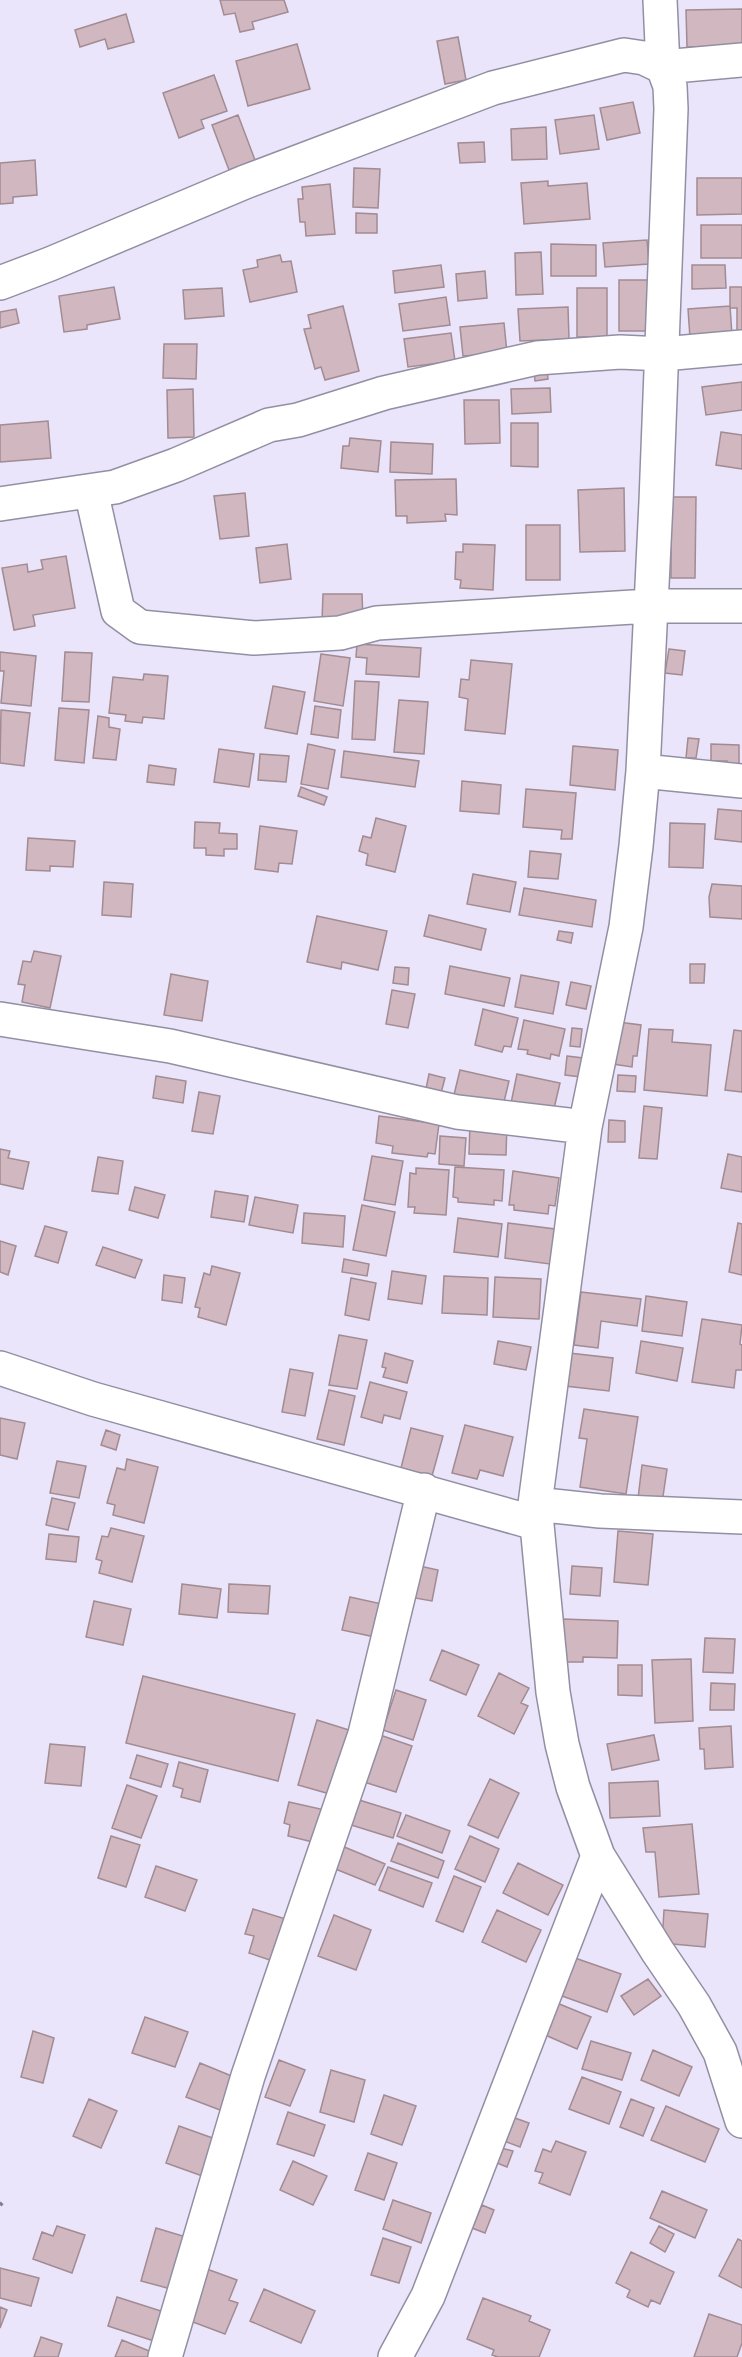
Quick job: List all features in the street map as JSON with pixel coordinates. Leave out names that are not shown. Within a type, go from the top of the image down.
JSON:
[{"type":"street","points":[[660,0],[663,67],[670,86],[672,109],[643,771],[626,927],[585,1127],[535,1513],[553,1692],[562,1744],[573,1787],[598,1856],[694,2005],[715,2042],[742,2121]]},
{"type":"street","points":[[0,283],[244,182],[493,88],[624,55],[644,58],[663,67],[742,60]]},
{"type":"street","points":[[0,504],[115,487],[165,469],[269,425],[298,420],[384,393],[537,358],[620,352],[663,354],[742,347]]},
{"type":"street","points":[[91,491],[118,611],[140,627],[254,638],[340,633],[377,623],[649,606],[742,606]]},
{"type":"street","points":[[643,771],[742,781]]},
{"type":"street","points":[[0,1019],[170,1046],[458,1112],[585,1127]]},
{"type":"street","points":[[0,1368],[93,1399],[424,1490],[535,1513],[600,1511],[742,1517]]},
{"type":"street","points":[[165,2357],[248,2076],[365,1734],[424,1490]]},
{"type":"street","points":[[395,2357],[428,2296],[598,1856]]},
{"type":"building","points":[[220,0],[284,0],[288,12],[252,22],[254,29],[240,32],[235,13],[224,15]]},
{"type":"building","points":[[742,9],[742,46],[687,47],[686,10]]},
{"type":"building","points":[[126,14],[134,42],[108,49],[105,39],[80,47],[75,30]]},
{"type":"building","points":[[458,37],[466,80],[445,84],[437,41]]},
{"type":"building","points":[[297,44],[310,89],[248,106],[236,61]]},
{"type":"building","points":[[214,75],[227,111],[201,120],[204,128],[179,138],[163,93]]},
{"type":"building","points":[[633,102],[640,133],[607,140],[600,108]]},
{"type":"building","points":[[238,115],[255,160],[229,170],[212,125]]},
{"type":"building","points":[[594,115],[599,149],[560,154],[555,120]]},
{"type":"building","points":[[546,127],[547,159],[512,160],[511,129]]},
{"type":"building","points":[[484,142],[485,162],[460,163],[458,143]]},
{"type":"building","points":[[35,160],[37,195],[13,197],[13,203],[0,204],[0,163]]},
{"type":"building","points":[[354,168],[380,169],[378,208],[353,207]]},
{"type":"building","points":[[697,178],[742,178],[742,214],[697,215]]},
{"type":"building","points":[[548,181],[548,186],[587,183],[590,219],[524,224],[521,183]]},
{"type":"building","points":[[330,184],[335,234],[306,236],[305,222],[300,222],[298,199],[303,199],[302,187]]},
{"type":"building","points":[[356,213],[377,214],[377,233],[356,233]]},
{"type":"building","points":[[701,225],[742,225],[742,258],[701,258]]},
{"type":"building","points":[[647,240],[649,264],[605,267],[603,243]]},
{"type":"building","points":[[551,244],[596,245],[596,276],[551,276]]},
{"type":"building","points":[[541,252],[543,294],[516,295],[515,253]]},
{"type":"building","points":[[280,255],[282,262],[291,261],[297,292],[250,302],[243,270],[258,267],[257,260]]},
{"type":"building","points":[[441,265],[444,287],[395,293],[393,271]]},
{"type":"building","points":[[692,265],[725,265],[726,288],[692,289]]},
{"type":"building","points":[[485,271],[487,298],[458,301],[456,274]]},
{"type":"building","points":[[619,280],[649,280],[649,331],[619,331]]},
{"type":"building","points":[[114,287],[120,319],[87,325],[87,329],[64,332],[59,296]]},
{"type":"building","points":[[730,287],[742,287],[742,335],[737,335],[737,308],[730,308]]},
{"type":"building","points":[[222,288],[224,316],[185,319],[183,290]]},
{"type":"building","points":[[577,288],[607,288],[607,337],[577,337]]},
{"type":"building","points":[[446,297],[450,325],[403,331],[399,304]]},
{"type":"building","points":[[343,306],[359,371],[325,380],[321,367],[315,369],[304,329],[311,328],[308,315]]},
{"type":"building","points":[[730,306],[732,335],[690,338],[688,309]]},
{"type":"building","points":[[568,307],[569,339],[520,341],[518,309]]},
{"type":"building","points":[[16,309],[19,323],[0,328],[0,312]]},
{"type":"building","points":[[504,323],[507,353],[463,356],[460,327]]},
{"type":"building","points":[[451,333],[455,361],[408,367],[404,339]]},
{"type":"building","points":[[164,344],[197,344],[196,379],[163,378]]},
{"type":"building","points":[[547,370],[548,379],[535,381],[534,371]]},
{"type":"building","points":[[742,382],[742,410],[706,415],[702,387]]},
{"type":"building","points":[[550,388],[551,412],[512,414],[511,389]]},
{"type":"building","points":[[193,389],[194,437],[168,438],[167,390]]},
{"type":"building","points":[[464,400],[499,400],[500,443],[465,444]]},
{"type":"building","points":[[48,421],[51,458],[0,462],[0,425]]},
{"type":"building","points":[[511,423],[538,423],[538,467],[511,466]]},
{"type":"building","points":[[721,432],[742,435],[742,469],[716,465]]},
{"type":"building","points":[[350,438],[381,441],[378,472],[341,468],[343,446],[349,446]]},
{"type":"building","points":[[391,442],[433,444],[432,474],[390,472]]},
{"type":"building","points":[[456,479],[457,515],[445,514],[446,521],[407,523],[407,516],[396,516],[395,480]]},
{"type":"building","points":[[624,488],[625,551],[580,552],[578,490]]},
{"type":"building","points":[[245,493],[249,536],[220,539],[214,496]]},
{"type":"building","points":[[671,497],[696,497],[695,578],[671,578]]},
{"type":"building","points":[[526,525],[560,525],[560,580],[526,580]]},
{"type":"building","points":[[287,544],[291,579],[260,583],[256,548]]},
{"type":"building","points":[[463,544],[495,545],[493,590],[460,588],[461,580],[455,579],[456,552],[463,552]]},
{"type":"building","points":[[66,556],[75,608],[33,615],[35,626],[14,630],[2,568],[27,564],[28,572],[43,569],[41,560]]},
{"type":"building","points":[[323,594],[362,594],[363,620],[322,621]]},
{"type":"building","points":[[357,644],[421,648],[419,677],[366,674],[367,658],[356,657]]},
{"type":"building","points":[[669,649],[685,651],[682,675],[665,673]]},
{"type":"building","points":[[0,652],[36,656],[31,706],[1,703],[4,671],[0,671]]},
{"type":"building","points":[[65,652],[92,653],[89,702],[62,701]]},
{"type":"building","points":[[321,654],[350,658],[343,706],[314,701]]},
{"type":"building","points":[[471,660],[512,664],[505,734],[465,730],[468,699],[459,697],[461,679],[469,680]]},
{"type":"building","points":[[144,674],[168,676],[164,719],[143,717],[142,723],[125,721],[126,715],[109,713],[113,677],[143,680]]},
{"type":"building","points":[[355,681],[379,682],[375,740],[352,739]]},
{"type":"building","points":[[273,686],[305,692],[297,734],[265,728]]},
{"type":"building","points":[[399,700],[428,702],[424,754],[394,752]]},
{"type":"building","points":[[315,706],[341,710],[338,738],[311,734]]},
{"type":"building","points":[[59,708],[89,710],[84,763],[55,760]]},
{"type":"building","points":[[1,710],[30,713],[24,766],[0,763]]},
{"type":"building","points":[[98,716],[109,718],[109,727],[120,729],[116,760],[93,758]]},
{"type":"building","points":[[688,738],[699,739],[696,758],[686,758]]},
{"type":"building","points":[[308,744],[335,750],[328,789],[301,784]]},
{"type":"building","points":[[711,744],[739,745],[739,769],[727,769],[727,761],[711,761]]},
{"type":"building","points":[[573,746],[618,750],[615,790],[570,785]]},
{"type":"building","points":[[219,749],[254,754],[249,787],[214,782]]},
{"type":"building","points":[[344,751],[419,761],[415,787],[341,777]]},
{"type":"building","points":[[260,754],[289,756],[286,782],[258,780]]},
{"type":"building","points":[[149,765],[176,769],[174,785],[147,782]]},
{"type":"building","points":[[462,781],[501,785],[499,814],[460,811]]},
{"type":"building","points":[[301,787],[327,797],[324,805],[298,796]]},
{"type":"building","points":[[526,789],[576,793],[572,839],[561,839],[562,830],[523,827]]},
{"type":"building","points":[[718,809],[742,811],[742,842],[715,839]]},
{"type":"building","points":[[376,818],[406,826],[395,872],[366,865],[368,854],[359,851],[363,836],[371,838]]},
{"type":"building","points":[[195,822],[220,823],[219,833],[237,834],[237,849],[224,849],[224,856],[206,855],[206,848],[194,848]]},
{"type":"building","points":[[670,823],[705,824],[703,868],[669,867]]},
{"type":"building","points":[[260,826],[297,831],[292,864],[279,863],[278,872],[255,869]]},
{"type":"building","points":[[28,838],[75,841],[73,867],[50,866],[50,871],[26,870]]},
{"type":"building","points":[[530,851],[561,854],[558,879],[528,877]]},
{"type":"building","points":[[473,874],[516,882],[510,912],[467,904]]},
{"type":"building","points":[[104,882],[133,884],[131,917],[102,915]]},
{"type":"building","points":[[712,884],[742,886],[742,919],[710,917],[709,897]]},
{"type":"building","points":[[524,888],[596,900],[592,927],[519,915]]},
{"type":"building","points":[[429,915],[486,929],[481,950],[424,936]]},
{"type":"building","points":[[317,916],[387,931],[378,970],[342,962],[341,969],[307,962]]},
{"type":"building","points":[[559,931],[573,933],[571,943],[557,940]]},
{"type":"building","points":[[34,951],[61,956],[50,1008],[22,1002],[25,985],[18,984],[23,961],[31,962]]},
{"type":"building","points":[[690,964],[705,964],[704,983],[690,983]]},
{"type":"building","points":[[450,966],[510,978],[504,1006],[445,994]]},
{"type":"building","points":[[395,967],[409,968],[408,985],[393,983]]},
{"type":"building","points":[[171,974],[208,981],[202,1021],[164,1015]]},
{"type":"building","points":[[521,975],[559,982],[553,1014],[515,1007]]},
{"type":"building","points":[[571,982],[591,986],[586,1009],[566,1005]]},
{"type":"building","points":[[392,990],[415,994],[408,1028],[386,1024]]},
{"type":"building","points":[[483,1009],[518,1018],[511,1047],[504,1046],[502,1052],[475,1045]]},
{"type":"building","points":[[524,1020],[565,1029],[559,1056],[551,1054],[550,1059],[527,1054],[528,1050],[518,1049]]},
{"type":"building","points":[[618,1022],[641,1025],[637,1056],[633,1056],[632,1067],[613,1064]]},
{"type":"building","points":[[572,1028],[582,1029],[580,1047],[570,1046]]},
{"type":"building","points":[[649,1029],[673,1030],[672,1042],[711,1045],[707,1096],[644,1090]]},
{"type":"building","points":[[734,1030],[742,1031],[742,1092],[725,1090]]},
{"type":"building","points":[[567,1056],[583,1058],[581,1077],[565,1075]]},
{"type":"building","points":[[460,1070],[509,1081],[502,1110],[453,1099]]},
{"type":"building","points":[[429,1074],[445,1078],[441,1093],[426,1089]]},
{"type":"building","points":[[517,1074],[560,1083],[552,1117],[510,1108]]},
{"type":"building","points":[[618,1075],[636,1076],[635,1092],[617,1091]]},
{"type":"building","points":[[156,1076],[186,1081],[183,1103],[153,1098]]},
{"type":"building","points":[[199,1092],[220,1096],[213,1134],[192,1131]]},
{"type":"building","points":[[644,1106],[662,1108],[657,1159],[639,1158]]},
{"type":"building","points":[[379,1116],[439,1124],[435,1154],[428,1153],[427,1157],[392,1153],[393,1146],[376,1143]]},
{"type":"building","points":[[609,1120],[625,1121],[625,1142],[608,1142]]},
{"type":"building","points":[[470,1123],[507,1124],[506,1155],[469,1154]]},
{"type":"building","points":[[440,1136],[466,1138],[464,1166],[439,1164]]},
{"type":"building","points":[[0,1149],[10,1151],[8,1158],[29,1162],[23,1189],[0,1184]]},
{"type":"building","points":[[728,1154],[742,1157],[742,1192],[721,1188]]},
{"type":"building","points":[[372,1156],[403,1161],[395,1205],[364,1200]]},
{"type":"building","points":[[98,1157],[123,1161],[118,1194],[92,1191]]},
{"type":"building","points":[[455,1167],[504,1170],[502,1201],[494,1200],[494,1205],[458,1202],[458,1198],[453,1197]]},
{"type":"building","points":[[416,1168],[449,1170],[446,1215],[414,1213],[415,1207],[408,1207],[410,1173],[416,1174]]},
{"type":"building","points":[[513,1171],[559,1178],[555,1206],[549,1205],[548,1214],[514,1210],[514,1205],[509,1205]]},
{"type":"building","points":[[135,1187],[165,1195],[158,1218],[129,1210]]},
{"type":"building","points":[[215,1191],[248,1196],[244,1222],[211,1217]]},
{"type":"building","points":[[255,1197],[298,1205],[293,1233],[249,1225]]},
{"type":"building","points":[[362,1205],[395,1212],[386,1256],[353,1250]]},
{"type":"building","points":[[304,1213],[345,1216],[343,1247],[302,1243]]},
{"type":"building","points":[[458,1218],[502,1224],[498,1257],[454,1252]]},
{"type":"building","points":[[508,1223],[555,1229],[550,1264],[505,1258]]},
{"type":"building","points":[[738,1223],[742,1224],[742,1275],[729,1272]]},
{"type":"building","points":[[45,1226],[67,1232],[58,1263],[35,1256]]},
{"type":"building","points":[[0,1241],[16,1246],[8,1275],[0,1272]]},
{"type":"building","points":[[103,1247],[142,1260],[135,1278],[96,1265]]},
{"type":"building","points":[[344,1259],[369,1264],[367,1276],[342,1272]]},
{"type":"building","points":[[212,1266],[240,1273],[226,1325],[198,1317],[200,1308],[195,1307],[204,1273],[210,1275]]},
{"type":"building","points":[[392,1271],[426,1276],[422,1304],[388,1299]]},
{"type":"building","points":[[164,1275],[185,1278],[182,1303],[162,1300]]},
{"type":"building","points":[[444,1276],[488,1278],[487,1315],[442,1313]]},
{"type":"building","points":[[495,1277],[541,1279],[539,1319],[493,1317]]},
{"type":"building","points":[[351,1278],[376,1283],[369,1320],[345,1315]]},
{"type":"building","points":[[581,1292],[641,1299],[637,1326],[601,1321],[598,1348],[574,1345]]},
{"type":"building","points":[[646,1296],[687,1302],[682,1336],[642,1331]]},
{"type":"building","points":[[702,1319],[742,1325],[740,1344],[742,1345],[742,1370],[736,1370],[734,1388],[692,1382]]},
{"type":"building","points":[[339,1335],[367,1340],[357,1389],[329,1385]]},
{"type":"building","points":[[498,1341],[531,1347],[526,1370],[494,1364]]},
{"type":"building","points":[[641,1341],[683,1348],[677,1381],[636,1373]]},
{"type":"building","points":[[385,1353],[413,1361],[407,1383],[383,1377],[386,1368],[382,1367]]},
{"type":"building","points":[[569,1353],[613,1358],[609,1391],[565,1386]]},
{"type":"building","points":[[290,1369],[313,1373],[305,1416],[282,1412]]},
{"type":"building","points":[[370,1382],[407,1392],[400,1419],[384,1415],[382,1423],[361,1417]]},
{"type":"building","points":[[329,1390],[355,1396],[344,1445],[317,1439]]},
{"type":"building","points":[[584,1409],[638,1417],[626,1494],[580,1487],[587,1439],[579,1438]]},
{"type":"building","points":[[0,1418],[25,1423],[17,1459],[0,1455]]},
{"type":"building","points":[[465,1425],[513,1437],[503,1476],[480,1470],[477,1479],[452,1473]]},
{"type":"building","points":[[411,1428],[443,1436],[432,1476],[401,1468]]},
{"type":"building","points":[[106,1430],[120,1435],[116,1450],[101,1445]]},
{"type":"building","points":[[127,1459],[158,1467],[144,1523],[113,1515],[115,1505],[107,1503],[117,1468],[125,1470]]},
{"type":"building","points":[[57,1461],[86,1466],[79,1498],[50,1493]]},
{"type":"building","points":[[642,1465],[667,1469],[661,1510],[637,1507]]},
{"type":"building","points":[[52,1498],[75,1503],[68,1530],[46,1525]]},
{"type":"building","points":[[111,1528],[144,1536],[132,1582],[99,1573],[102,1561],[96,1559],[102,1536],[108,1537]]},
{"type":"building","points":[[618,1531],[653,1534],[648,1585],[614,1582]]},
{"type":"building","points":[[49,1534],[79,1537],[76,1562],[46,1559]]},
{"type":"building","points":[[415,1565],[438,1570],[432,1601],[409,1597]]},
{"type":"building","points":[[572,1566],[602,1568],[600,1596],[570,1594]]},
{"type":"building","points":[[182,1584],[221,1589],[217,1618],[179,1614]]},
{"type":"building","points":[[229,1584],[270,1586],[268,1614],[228,1612]]},
{"type":"building","points":[[350,1597],[382,1604],[375,1637],[342,1630]]},
{"type":"building","points":[[94,1601],[131,1609],[123,1645],[86,1637]]},
{"type":"building","points":[[562,1619],[618,1621],[617,1658],[583,1657],[583,1662],[561,1662]]},
{"type":"building","points":[[705,1638],[735,1639],[733,1673],[703,1672]]},
{"type":"building","points":[[442,1650],[479,1665],[466,1695],[430,1680]]},
{"type":"building","points":[[691,1659],[693,1721],[655,1723],[652,1660]]},
{"type":"building","points":[[618,1665],[642,1665],[642,1696],[618,1695]]},
{"type":"building","points":[[499,1673],[529,1688],[521,1703],[528,1706],[514,1734],[478,1716]]},
{"type":"building","points":[[143,1676],[295,1714],[278,1781],[126,1743]]},
{"type":"building","points":[[711,1683],[735,1684],[734,1710],[710,1710]]},
{"type":"building","points":[[396,1690],[426,1700],[413,1740],[383,1730]]},
{"type":"building","points":[[317,1720],[349,1730],[330,1794],[298,1785]]},
{"type":"building","points":[[731,1726],[733,1767],[705,1769],[704,1749],[700,1749],[699,1728]]},
{"type":"building","points":[[380,1735],[412,1746],[396,1792],[364,1782]]},
{"type":"building","points":[[654,1735],[659,1760],[612,1770],[607,1744]]},
{"type":"building","points":[[50,1744],[85,1747],[81,1786],[45,1783]]},
{"type":"building","points":[[137,1755],[168,1764],[161,1787],[130,1778]]},
{"type":"building","points":[[179,1762],[208,1770],[200,1802],[181,1797],[183,1789],[173,1786]]},
{"type":"building","points":[[490,1779],[519,1793],[498,1838],[468,1825]]},
{"type":"building","points":[[658,1781],[660,1816],[610,1818],[609,1783]]},
{"type":"building","points":[[127,1785],[157,1796],[141,1838],[112,1828]]},
{"type":"building","points":[[356,1799],[401,1813],[393,1838],[348,1824]]},
{"type":"building","points":[[289,1802],[325,1810],[317,1843],[288,1836],[290,1825],[284,1823]]},
{"type":"building","points":[[406,1815],[450,1831],[442,1853],[397,1836]]},
{"type":"building","points":[[692,1824],[699,1894],[659,1897],[655,1852],[646,1852],[643,1828]]},
{"type":"building","points":[[111,1836],[140,1845],[126,1887],[98,1878]]},
{"type":"building","points":[[470,1836],[499,1849],[485,1882],[455,1869]]},
{"type":"building","points":[[398,1843],[444,1861],[438,1878],[391,1861]]},
{"type":"building","points":[[342,1846],[385,1864],[375,1885],[333,1868]]},
{"type":"building","points":[[518,1863],[563,1885],[548,1915],[503,1893]]},
{"type":"building","points":[[156,1866],[197,1880],[185,1911],[145,1897]]},
{"type":"building","points":[[388,1867],[432,1883],[423,1907],[379,1890]]},
{"type":"building","points":[[454,1876],[481,1887],[463,1932],[436,1921]]},
{"type":"building","points":[[253,1909],[292,1921],[279,1963],[249,1953],[254,1936],[245,1934]]},
{"type":"building","points":[[497,1910],[541,1930],[526,1962],[482,1942]]},
{"type":"building","points":[[664,1910],[708,1914],[705,1947],[662,1943]]},
{"type":"building","points":[[334,1915],[371,1930],[356,1970],[318,1956]]},
{"type":"building","points":[[575,1958],[621,1974],[607,2012],[562,1996]]},
{"type":"building","points":[[648,1979],[661,1996],[634,2015],[621,1996]]},
{"type":"building","points":[[557,2003],[591,2017],[577,2049],[543,2034]]},
{"type":"building","points":[[145,2017],[188,2032],[175,2067],[132,2053]]},
{"type":"building","points":[[33,2031],[54,2038],[43,2083],[21,2077]]},
{"type":"building","points":[[591,2041],[631,2053],[622,2080],[582,2069]]},
{"type":"building","points":[[653,2050],[692,2067],[679,2096],[641,2080]]},
{"type":"building","points":[[279,2060],[305,2070],[290,2106],[265,2097]]},
{"type":"building","points":[[200,2063],[234,2077],[220,2110],[186,2097]]},
{"type":"building","points":[[331,2070],[365,2080],[354,2122],[320,2112]]},
{"type":"building","points":[[582,2077],[621,2092],[609,2124],[569,2109]]},
{"type":"building","points":[[384,2095],[416,2106],[402,2145],[371,2134]]},
{"type":"building","points":[[89,2099],[117,2111],[101,2148],[73,2136]]},
{"type":"building","points":[[631,2099],[654,2108],[643,2136],[620,2127]]},
{"type":"building","points":[[666,2106],[719,2129],[705,2162],[651,2140]]},
{"type":"building","points":[[288,2112],[325,2125],[314,2156],[277,2144]]},
{"type":"building","points":[[512,2117],[529,2123],[520,2147],[504,2141]]},
{"type":"building","points":[[179,2126],[221,2141],[208,2178],[166,2163]]},
{"type":"building","points":[[556,2141],[586,2152],[570,2195],[539,2183],[543,2173],[535,2171],[543,2149],[551,2152]]},
{"type":"building","points":[[497,2147],[513,2151],[507,2167],[492,2161]]},
{"type":"building","points":[[368,2153],[397,2163],[384,2200],[355,2190]]},
{"type":"building","points":[[293,2161],[327,2176],[313,2205],[280,2190]]},
{"type":"building","points":[[662,2191],[707,2210],[695,2238],[650,2218]]},
{"type":"building","points":[[393,2200],[431,2213],[421,2243],[383,2229]]},
{"type":"building","points":[[482,2205],[494,2210],[485,2233],[472,2228]]},
{"type":"building","points":[[57,2226],[85,2235],[72,2273],[33,2259],[42,2232],[53,2236]]},
{"type":"building","points":[[659,2226],[674,2234],[665,2252],[650,2243]]},
{"type":"building","points":[[156,2228],[186,2237],[171,2289],[141,2281]]},
{"type":"building","points":[[383,2238],[411,2247],[399,2283],[371,2275]]},
{"type":"building","points":[[738,2239],[742,2241],[742,2288],[719,2276]]},
{"type":"building","points":[[631,2252],[674,2272],[660,2304],[651,2300],[648,2307],[627,2297],[630,2290],[616,2283]]},
{"type":"building","points":[[0,2268],[39,2278],[31,2306],[0,2298]]},
{"type":"building","points":[[204,2268],[237,2280],[229,2300],[238,2303],[225,2334],[185,2319]]},
{"type":"building","points":[[264,2289],[315,2311],[301,2343],[250,2321]]},
{"type":"building","points":[[117,2297],[164,2312],[154,2341],[108,2326]]},
{"type":"building","points":[[483,2298],[531,2316],[529,2321],[550,2330],[539,2357],[498,2357],[492,2355],[494,2350],[467,2339]]},
{"type":"building","points":[[0,2307],[7,2310],[0,2328]]},
{"type":"building","points":[[709,2314],[742,2325],[742,2343],[737,2357],[694,2357]]},
{"type":"building","points":[[41,2337],[62,2344],[58,2357],[34,2357]]},
{"type":"building","points":[[122,2340],[154,2353],[152,2357],[115,2357]]}]
